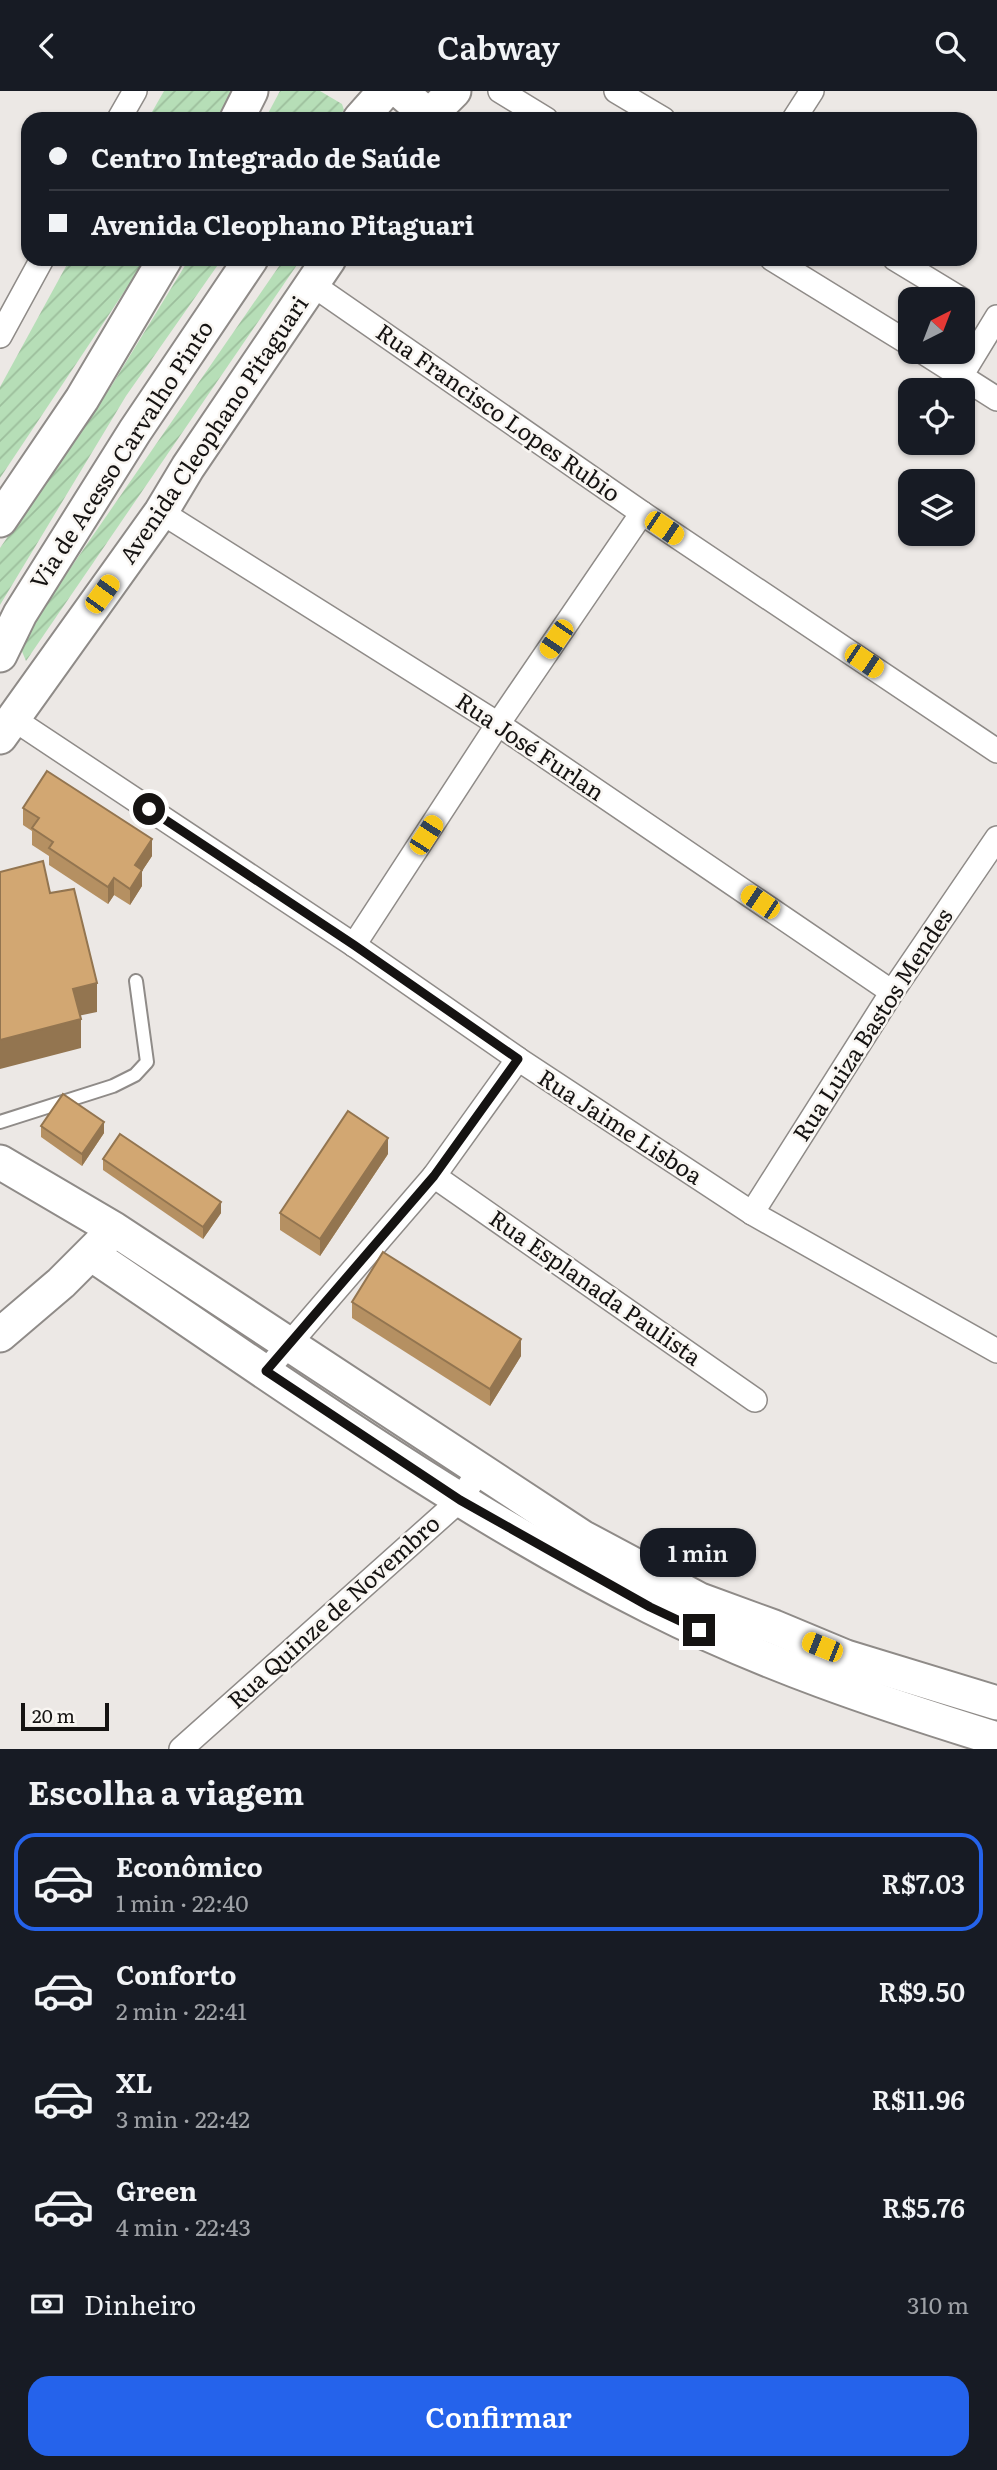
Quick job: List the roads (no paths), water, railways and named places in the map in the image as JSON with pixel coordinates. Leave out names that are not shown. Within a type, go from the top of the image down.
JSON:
[{"type":"street","points":[[123,112],[135,91]]},
{"type":"street","points":[[240,112],[251,91]]},
{"type":"street","points":[[366,112],[385,91]]},
{"type":"street","points":[[400,91],[423,112]]},
{"type":"street","points":[[433,112],[454,91]]},
{"type":"street","points":[[500,91],[534,112]]},
{"type":"street","points":[[616,91],[651,112]]},
{"type":"street","points":[[798,112],[812,91]]},
{"type":"street","points":[[0,336],[7,305],[37,266]]},
{"type":"street","points":[[0,520],[82,399],[161,266]]},
{"type":"street","name":"Via de Acesso Carvalho Pinto","points":[[0,655],[20,614],[128,442],[246,266]]},
{"type":"street","points":[[783,266],[898,337]]},
{"type":"street","points":[[906,266],[941,287]]},
{"type":"street","name":"Avenida Cleophano Pitaguari","points":[[6,728],[161,512],[188,467],[321,272]]},
{"type":"street","name":"Rua Francisco Lopes Rubio","points":[[321,272],[642,513],[997,751]]},
{"type":"street","points":[[961,376],[996,319],[975,307]]},
{"type":"street","points":[[942,364],[997,399]]},
{"type":"street","name":"Rua José Furlan","points":[[161,512],[498,724],[891,992]]},
{"type":"street","points":[[354,945],[498,724],[642,513]]},
{"type":"street","name":"Rua Jaime Lisboa","points":[[6,728],[354,945],[518,1059],[752,1213],[997,1351]]},
{"type":"street","name":"Rua Luiza Bastos Mendes","points":[[752,1213],[891,992],[997,838]]},
{"type":"street","points":[[266,1371],[434,1176],[518,1059]]},
{"type":"street","points":[[0,1162],[114,1229],[582,1537],[700,1600],[846,1657],[997,1703]]},
{"type":"street","name":"Rua Esplanada Paulista","points":[[434,1176],[755,1400]]},
{"type":"street","points":[[0,1335],[91,1254],[114,1229]]},
{"type":"street","points":[[91,1254],[460,1500],[650,1607],[798,1674],[997,1739]]},
{"type":"street","name":"Rua Quinze de Novembro","points":[[181,1749],[460,1500],[480,1469]]},
{"type":"lane","points":[[0,1122],[113,1086],[135,1075],[147,1062],[135,981]]}]
